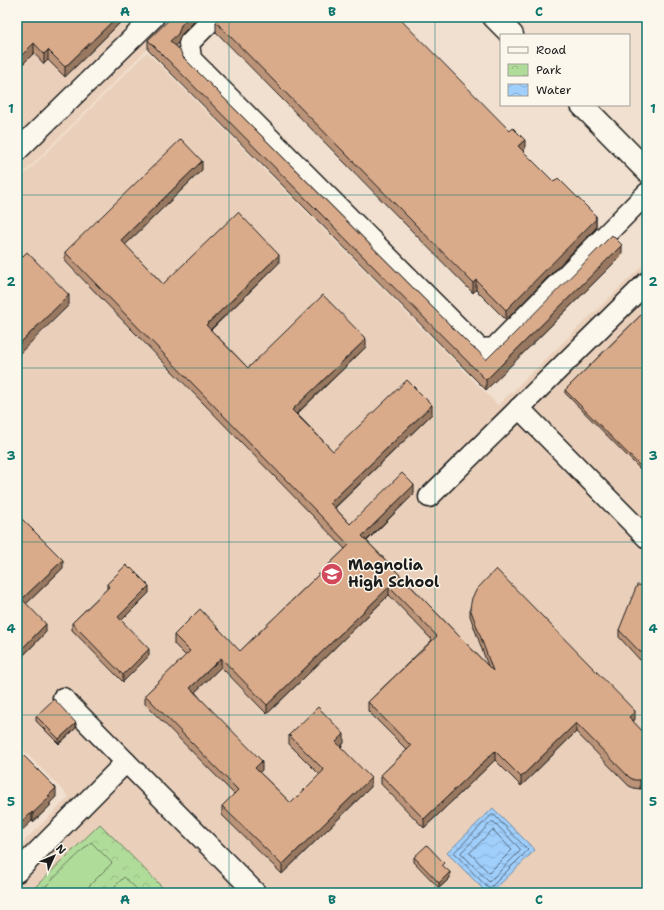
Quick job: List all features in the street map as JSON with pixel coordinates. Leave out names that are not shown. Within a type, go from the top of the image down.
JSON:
[{"type":"main road","points":[[494,17],[511,34]]},
{"type":"main road","points":[[583,106],[647,171]]},
{"type":"lane","points":[[17,151],[154,17]]},
{"type":"lane","points":[[215,17],[189,43],[191,59],[480,349],[494,348],[647,193]]},
{"type":"lane","points":[[429,497],[647,282]]},
{"type":"lane","points":[[519,408],[647,538]]},
{"type":"lane","points":[[62,698],[255,892]]},
{"type":"lane","points":[[17,872],[126,762]]},
{"type":"shaded area","points":[[17,17],[179,17],[17,180]]},
{"type":"shaded area","name":"Magnolia High School","points":[[147,52],[498,405],[647,261],[647,893],[17,893],[17,848],[69,797],[17,744],[17,182]]},
{"type":"green space","points":[[100,824],[168,893],[29,893]]},
{"type":"green space","points":[[91,842],[112,863],[82,893],[53,893],[46,886]]},
{"type":"green space","points":[[124,877],[141,893],[108,893]]},
{"type":"water","points":[[493,808],[535,850],[491,893],[487,893],[447,853]]},
{"type":"building","points":[[17,17],[117,17],[65,67],[48,50],[44,54],[34,43],[17,60]]},
{"type":"building","points":[[172,17],[189,17],[181,25],[178,34],[170,41],[180,50],[183,57],[486,360],[502,346],[612,235],[622,245],[486,380],[148,40]]},
{"type":"building","points":[[221,17],[398,17],[510,131],[513,128],[525,140],[518,146],[554,182],[558,178],[596,216],[596,219],[506,310],[476,280],[473,283],[216,22]]},
{"type":"building","points":[[181,139],[202,161],[121,240],[163,284],[238,212],[279,255],[206,325],[248,368],[323,295],[366,339],[292,410],[333,451],[407,380],[432,405],[330,503],[350,524],[402,473],[414,485],[362,536],[493,671],[470,608],[472,598],[477,589],[496,569],[635,711],[629,717],[647,736],[647,778],[634,780],[629,777],[576,723],[521,777],[495,751],[424,819],[381,775],[411,746],[368,702],[437,636],[389,587],[267,705],[221,658],[190,688],[262,761],[255,768],[291,803],[324,770],[289,735],[318,707],[344,734],[336,742],[371,778],[282,865],[222,806],[238,790],[145,695],[190,651],[174,635],[200,609],[240,651],[349,545],[65,252]]},
{"type":"building","points":[[27,252],[69,295],[17,346],[17,262]]},
{"type":"building","points":[[647,309],[647,473],[565,390]]},
{"type":"building","points":[[17,514],[63,560],[22,599],[46,624],[18,653],[17,652]]},
{"type":"building","points":[[126,565],[149,586],[118,617],[149,649],[123,675],[72,623],[109,587],[107,584]]},
{"type":"building","points":[[637,585],[647,586],[647,651],[640,652],[619,630]]},
{"type":"building","points":[[54,699],[76,723],[59,739],[36,716]]},
{"type":"building","points":[[17,752],[18,754],[20,752],[56,788],[48,796],[50,797],[17,827]]},
{"type":"building","points":[[427,845],[444,863],[442,865],[450,872],[439,883],[414,857]]},
{"type":"place","name":"Magnolia High School","points":[[332,574]]}]
